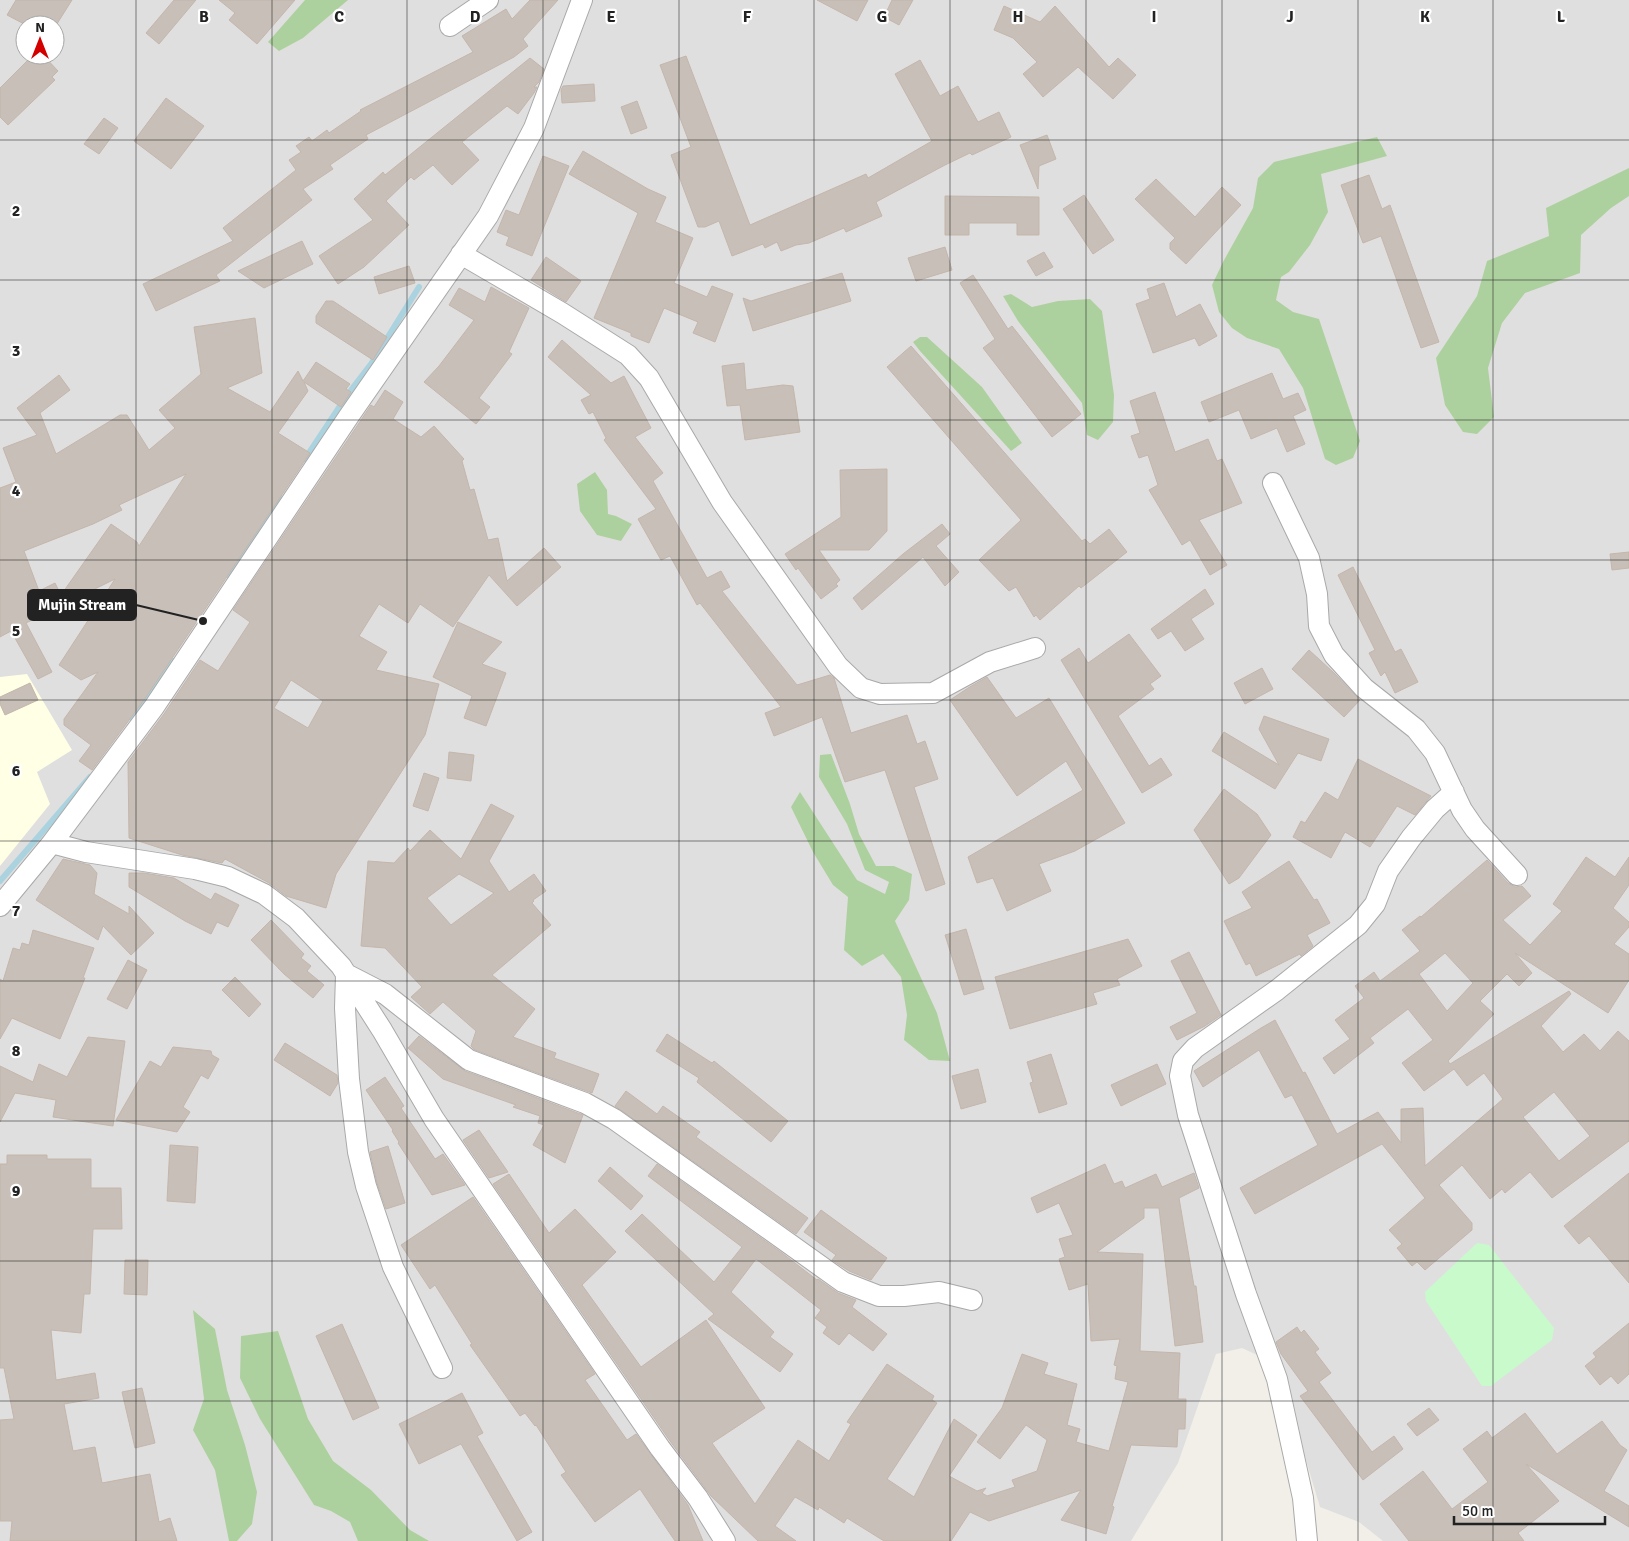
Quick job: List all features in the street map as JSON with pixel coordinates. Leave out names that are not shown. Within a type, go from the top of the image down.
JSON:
[{"type":"street","points":[[450,26],[488,0]]},
{"type":"street","points":[[0,906],[52,843],[154,706],[349,416],[488,216],[534,128],[582,0]]},
{"type":"street","points":[[461,254],[628,355],[649,378],[722,502],[838,666],[861,688],[880,694],[933,693],[990,662],[1035,648]]},
{"type":"street","points":[[1273,483],[1309,558],[1317,594],[1320,626],[1334,655],[1364,688],[1416,729],[1435,753],[1462,810],[1475,829],[1517,875]]},
{"type":"street","points":[[1307,1541],[1302,1498],[1277,1379],[1246,1294],[1188,1115],[1180,1076],[1183,1061],[1195,1048],[1278,990],[1358,925],[1375,904],[1388,871],[1411,838],[1435,809],[1454,792]]},
{"type":"street","points":[[52,843],[86,852],[195,869],[228,877],[264,894],[296,918],[341,966],[382,1030],[434,1119],[660,1448],[698,1498],[725,1541]]},
{"type":"street","points":[[346,974],[385,994],[469,1060],[585,1103],[614,1119],[843,1282],[879,1296],[904,1296],[939,1292],[972,1300]]},
{"type":"street","points":[[346,974],[345,1008],[349,1079],[358,1152],[366,1186],[392,1267],[442,1368]]},
{"type":"shaded area","points":[[0,0],[1629,0],[1629,1541],[1383,1541],[1359,1522],[1320,1507],[1277,1364],[1242,1348],[1216,1354],[1178,1463],[1131,1541],[0,1541]]},
{"type":"shaded area","points":[[27,674],[72,750],[37,772],[50,804],[0,866],[0,677]]},
{"type":"green space","points":[[305,0],[348,0],[303,38],[279,51],[268,42]]},
{"type":"green space","points":[[1377,137],[1387,156],[1321,174],[1328,212],[1310,245],[1289,272],[1281,277],[1276,300],[1293,312],[1319,319],[1360,441],[1353,458],[1336,465],[1325,459],[1303,388],[1279,349],[1247,338],[1232,328],[1219,312],[1212,285],[1253,208],[1258,178],[1274,162]]},
{"type":"green space","points":[[1629,168],[1629,196],[1611,208],[1581,235],[1580,273],[1525,293],[1502,323],[1488,368],[1494,417],[1477,434],[1463,432],[1445,405],[1436,358],[1477,296],[1487,261],[1549,236],[1546,208]]},
{"type":"green space","points":[[1011,294],[1032,307],[1058,301],[1090,299],[1102,311],[1114,395],[1113,422],[1098,440],[1087,435],[1082,403],[1018,321],[1003,296]]},
{"type":"green space","points":[[920,337],[927,337],[982,387],[1022,443],[1011,451],[920,351],[913,342]]},
{"type":"green space","points":[[595,472],[607,490],[608,514],[632,524],[621,541],[597,535],[580,511],[577,484]]},
{"type":"green space","points":[[831,754],[859,834],[876,866],[894,866],[912,874],[909,900],[895,921],[937,1013],[950,1061],[929,1060],[904,1040],[907,1015],[901,977],[883,954],[862,966],[844,950],[848,897],[833,885],[813,852],[791,807],[800,792],[857,880],[885,894],[889,882],[865,870],[847,824],[819,777],[820,755]]},
{"type":"green space","points":[[1477,1243],[1489,1245],[1554,1328],[1552,1340],[1491,1386],[1482,1386],[1426,1301],[1425,1292]]},
{"type":"green space","points":[[193,1310],[215,1329],[227,1390],[245,1445],[257,1492],[252,1524],[237,1541],[229,1541],[215,1470],[193,1430],[204,1399]]},
{"type":"green space","points":[[278,1331],[308,1419],[333,1461],[371,1490],[410,1530],[429,1541],[358,1541],[350,1522],[331,1511],[314,1505],[260,1419],[240,1378],[241,1336]]},
{"type":"building","points":[[16,0],[72,0],[63,15],[15,15],[15,19],[7,15]]},
{"type":"building","points":[[174,0],[196,0],[159,44],[146,33]]},
{"type":"building","points":[[219,0],[295,0],[257,44],[229,20],[235,13]]},
{"type":"building","points":[[530,0],[558,0],[523,39],[528,46],[514,57],[366,135],[368,139],[330,165],[333,169],[303,189],[312,200],[216,275],[220,281],[156,311],[143,284],[233,241],[223,228],[296,170],[289,160],[301,152],[296,146],[309,137],[312,141],[327,130],[329,133],[360,110],[473,52],[462,36],[506,9],[512,19]]},
{"type":"building","points":[[817,0],[868,0],[857,21]]},
{"type":"building","points":[[892,0],[913,0],[899,25],[884,17]]},
{"type":"building","points":[[1004,6],[1040,22],[1055,6],[1109,67],[1118,58],[1136,75],[1113,99],[1078,67],[1043,97],[1023,74],[1037,62],[1013,38],[994,30]]},
{"type":"building","points":[[686,56],[750,225],[866,174],[868,178],[932,141],[895,74],[920,60],[940,96],[958,86],[978,122],[999,112],[1011,137],[945,165],[876,202],[882,216],[846,232],[844,228],[809,243],[796,245],[781,251],[777,242],[765,248],[763,244],[732,256],[719,221],[705,227],[698,227],[671,155],[691,147],[660,65]]},
{"type":"building","points":[[530,58],[544,69],[539,82],[534,87],[537,87],[534,93],[518,114],[507,106],[462,142],[479,160],[452,185],[433,165],[414,180],[411,177],[386,201],[409,225],[364,267],[338,284],[319,256],[373,220],[354,199],[383,172],[385,175]]},
{"type":"building","points":[[23,65],[52,65],[58,71],[52,77],[55,80],[8,125],[0,117],[0,88]]},
{"type":"building","points":[[594,84],[595,101],[562,103],[561,90],[563,86]]},
{"type":"building","points":[[166,98],[204,126],[171,169],[134,141]]},
{"type":"building","points":[[637,101],[647,128],[631,134],[621,107]]},
{"type":"building","points":[[104,118],[118,128],[99,154],[84,144]]},
{"type":"building","points":[[1047,135],[1056,159],[1039,166],[1038,189],[1020,145]]},
{"type":"building","points":[[583,151],[648,189],[666,197],[655,222],[693,238],[674,283],[707,297],[712,286],[733,294],[715,342],[693,333],[698,322],[664,308],[649,343],[631,336],[631,333],[594,318],[638,213],[569,174]]},
{"type":"building","points":[[543,156],[569,166],[532,256],[506,245],[509,237],[497,232],[506,210],[519,215]]},
{"type":"building","points":[[1369,175],[1382,209],[1390,205],[1439,342],[1421,348],[1381,236],[1363,243],[1341,185]]},
{"type":"building","points":[[1156,179],[1195,217],[1222,187],[1241,205],[1186,264],[1170,249],[1170,243],[1175,238],[1135,199]]},
{"type":"building","points":[[1084,195],[1114,240],[1093,254],[1063,209]]},
{"type":"building","points":[[945,196],[1039,197],[1039,235],[1017,235],[1017,223],[969,223],[969,235],[945,235]]},
{"type":"building","points":[[302,241],[313,264],[264,288],[238,271]]},
{"type":"building","points":[[945,247],[952,270],[916,281],[908,258]]},
{"type":"building","points":[[1044,252],[1053,267],[1036,276],[1027,261]]},
{"type":"building","points":[[546,257],[581,281],[566,302],[531,280]]},
{"type":"building","points":[[409,266],[415,283],[379,294],[374,277]]},
{"type":"building","points":[[842,273],[851,301],[753,331],[743,298],[751,301]]},
{"type":"building","points":[[973,275],[1008,329],[1012,326],[1081,414],[1052,437],[983,348],[995,339],[960,283]]},
{"type":"building","points":[[1164,283],[1176,317],[1200,304],[1217,336],[1199,346],[1195,338],[1153,353],[1136,304],[1150,299],[1147,289]]},
{"type":"building","points":[[491,287],[529,308],[509,352],[512,354],[479,398],[490,407],[476,424],[424,382],[439,366],[474,320],[449,305],[459,288],[485,302]]},
{"type":"building","points":[[326,301],[333,301],[387,337],[373,360],[316,323],[316,316]]},
{"type":"building","points":[[255,318],[262,373],[227,388],[270,412],[298,371],[303,381],[316,362],[350,384],[346,389],[351,392],[341,407],[304,382],[308,391],[278,433],[310,453],[144,700],[92,770],[79,761],[91,745],[64,725],[64,719],[98,672],[81,680],[59,665],[115,579],[26,623],[52,672],[38,679],[11,631],[0,637],[0,488],[16,482],[3,448],[37,435],[17,408],[59,375],[70,390],[40,413],[56,454],[120,415],[127,415],[149,450],[175,428],[159,410],[201,374],[194,327]],"holes":[[[186,474],[139,546],[137,542],[111,524],[61,595],[55,583],[39,591],[24,551],[93,524],[122,510],[119,505]]]},
{"type":"building","points":[[562,340],[611,383],[624,376],[651,428],[635,437],[663,473],[653,481],[707,578],[721,571],[730,587],[722,591],[797,685],[830,675],[834,678],[851,733],[907,715],[917,744],[925,741],[938,779],[914,787],[945,884],[926,891],[885,770],[845,782],[822,717],[774,736],[765,713],[781,707],[700,603],[697,605],[670,556],[661,560],[638,519],[656,509],[604,440],[606,438],[593,412],[589,414],[581,400],[591,395],[548,357]]},
{"type":"building","points":[[911,346],[1082,541],[1085,539],[1090,544],[1109,529],[1127,552],[1081,588],[1079,586],[1040,620],[1036,615],[1034,617],[1016,587],[1009,591],[979,560],[1021,520],[887,367]]},
{"type":"building","points":[[744,363],[746,390],[783,385],[793,386],[800,432],[745,440],[740,405],[727,406],[722,366]]},
{"type":"building","points":[[1272,373],[1283,399],[1298,393],[1306,410],[1293,416],[1305,444],[1287,452],[1277,428],[1251,439],[1239,410],[1209,422],[1201,402]]},
{"type":"building","points":[[385,390],[403,402],[393,419],[421,437],[434,426],[464,459],[462,461],[470,490],[474,489],[488,540],[498,538],[507,581],[544,548],[561,567],[517,606],[489,575],[453,627],[420,604],[408,623],[379,604],[359,636],[387,652],[376,670],[439,684],[425,735],[336,874],[326,908],[286,896],[269,883],[225,859],[222,863],[182,855],[129,838],[128,762],[164,714],[200,660],[218,671],[250,622],[233,610],[371,405],[374,407]],"holes":[[[291,680],[323,701],[308,728],[274,708]]]},
{"type":"building","points":[[1155,392],[1175,452],[1208,439],[1217,461],[1222,459],[1242,503],[1199,520],[1227,565],[1210,575],[1190,540],[1182,545],[1149,490],[1158,485],[1148,455],[1139,458],[1131,436],[1140,433],[1130,401]]},
{"type":"building","points":[[887,469],[887,531],[869,550],[819,550],[840,580],[836,584],[838,586],[821,599],[785,554],[841,517],[840,470]]},
{"type":"building","points":[[942,524],[950,534],[936,546],[959,572],[945,586],[923,557],[862,610],[853,598],[903,554]]},
{"type":"building","points":[[1629,552],[1629,568],[1612,570],[1610,554]]},
{"type":"building","points":[[1353,567],[1395,652],[1401,649],[1418,682],[1395,693],[1385,672],[1381,676],[1369,653],[1375,650],[1338,575]]},
{"type":"building","points":[[1205,589],[1214,604],[1191,619],[1204,639],[1185,651],[1171,631],[1158,639],[1151,629]]},
{"type":"building","points":[[458,622],[502,642],[482,664],[506,673],[486,726],[464,718],[472,696],[433,677]]},
{"type":"building","points":[[1129,634],[1161,676],[1150,684],[1154,689],[1118,716],[1149,766],[1161,758],[1172,775],[1142,793],[1061,660],[1079,648],[1088,663]]},
{"type":"building","points":[[1309,650],[1360,700],[1344,717],[1292,669]]},
{"type":"building","points":[[1262,668],[1273,689],[1245,704],[1234,683]]},
{"type":"building","points":[[987,677],[1016,718],[1049,698],[1125,823],[1075,851],[1039,864],[1051,891],[1007,911],[993,878],[977,883],[968,857],[1083,790],[1066,761],[1017,796],[950,700]]},
{"type":"building","points":[[30,683],[38,700],[5,715],[0,704],[0,697]]},
{"type":"building","points":[[1264,716],[1329,739],[1321,761],[1298,753],[1275,789],[1212,751],[1224,732],[1279,765],[1259,729]]},
{"type":"building","points":[[449,752],[474,755],[471,781],[447,778]]},
{"type":"building","points":[[1358,759],[1431,796],[1415,815],[1397,806],[1370,847],[1345,832],[1331,858],[1293,837],[1301,821],[1305,823],[1325,792],[1338,800]]},
{"type":"building","points":[[424,773],[439,778],[428,811],[413,806]]},
{"type":"building","points":[[1224,789],[1257,814],[1271,835],[1239,878],[1229,884],[1194,830]]},
{"type":"building","points":[[491,804],[514,816],[489,861],[509,892],[534,874],[546,891],[533,900],[532,903],[551,925],[492,975],[535,1009],[513,1037],[556,1053],[554,1058],[599,1074],[592,1093],[475,1050],[471,1046],[476,1031],[443,1002],[430,1014],[411,997],[422,987],[385,948],[361,946],[368,861],[394,863],[408,848],[410,851],[430,830],[461,859]],"holes":[[[459,874],[494,893],[451,925],[427,898]]]},
{"type":"building","points":[[1586,857],[1615,877],[1629,857],[1629,885],[1613,908],[1629,922],[1629,927],[1614,944],[1629,954],[1629,980],[1608,1013],[1515,953],[1532,973],[1519,986],[1507,974],[1480,1001],[1494,1014],[1448,1061],[1450,1064],[1569,991],[1571,994],[1541,1026],[1563,1052],[1584,1034],[1600,1051],[1618,1031],[1629,1041],[1629,1141],[1552,1198],[1530,1172],[1505,1193],[1502,1189],[1490,1199],[1462,1165],[1439,1185],[1472,1223],[1472,1230],[1425,1270],[1417,1262],[1412,1266],[1397,1248],[1402,1244],[1389,1230],[1425,1198],[1382,1144],[1255,1214],[1240,1188],[1318,1145],[1292,1095],[1285,1098],[1259,1050],[1203,1087],[1194,1071],[1275,1020],[1303,1073],[1305,1072],[1337,1134],[1378,1112],[1401,1143],[1401,1109],[1423,1108],[1425,1166],[1503,1099],[1484,1073],[1467,1086],[1454,1069],[1424,1091],[1402,1063],[1433,1040],[1408,1009],[1370,1038],[1374,1043],[1334,1074],[1323,1058],[1350,1039],[1335,1020],[1364,998],[1355,986],[1374,972],[1380,981],[1420,951],[1402,930],[1421,917],[1487,860],[1508,883],[1515,887],[1522,886],[1531,896],[1503,920],[1530,945],[1562,911],[1553,904]],"holes":[[[1445,953],[1473,983],[1447,1011],[1419,974]],[[1554,1092],[1590,1136],[1559,1161],[1523,1117]]]},
{"type":"building","points":[[63,859],[90,865],[97,873],[94,894],[129,914],[129,906],[154,933],[131,955],[103,926],[98,940],[36,900]]},
{"type":"building","points":[[1289,861],[1314,900],[1317,899],[1330,923],[1307,935],[1313,946],[1301,956],[1300,954],[1256,976],[1250,963],[1246,965],[1224,921],[1252,908],[1242,892]]},
{"type":"building","points":[[129,873],[144,873],[174,878],[211,900],[215,893],[239,905],[228,927],[217,922],[211,934],[185,921],[129,887]]},
{"type":"building","points":[[271,920],[304,954],[301,958],[311,966],[307,971],[324,985],[313,998],[284,974],[251,940]]},
{"type":"building","points":[[966,929],[984,989],[964,995],[945,935]]},
{"type":"building","points":[[33,930],[94,948],[83,978],[85,978],[60,1039],[12,1018],[0,1039],[0,979],[3,981],[13,948],[20,950],[22,943],[29,945]]},
{"type":"building","points":[[1128,939],[1142,966],[1117,979],[1120,985],[1093,993],[1097,1004],[1010,1029],[995,977]]},
{"type":"building","points":[[1189,952],[1221,1015],[1205,1026],[1177,1040],[1170,1027],[1197,1013],[1171,961]]},
{"type":"building","points":[[128,960],[147,970],[127,1009],[107,999]]},
{"type":"building","points":[[235,977],[261,1004],[249,1017],[222,990]]},
{"type":"building","points":[[667,1034],[712,1063],[714,1061],[788,1121],[771,1142],[697,1082],[699,1078],[656,1051]]},
{"type":"building","points":[[419,1036],[465,1071],[583,1115],[565,1163],[533,1145],[544,1125],[538,1123],[540,1116],[513,1107],[516,1105],[443,1079],[408,1048]]},
{"type":"building","points":[[88,1037],[125,1041],[113,1126],[53,1117],[56,1100],[15,1093],[0,1122],[0,1066],[33,1082],[39,1064],[67,1077]]},
{"type":"building","points":[[285,1043],[337,1075],[338,1083],[330,1096],[274,1060]]},
{"type":"building","points":[[173,1047],[211,1051],[212,1055],[219,1059],[208,1079],[201,1075],[183,1107],[190,1112],[177,1132],[116,1120],[150,1061],[161,1067]]},
{"type":"building","points":[[1051,1054],[1067,1104],[1039,1113],[1030,1083],[1033,1082],[1027,1062]]},
{"type":"building","points":[[1157,1064],[1166,1084],[1121,1106],[1111,1085]]},
{"type":"building","points":[[978,1069],[986,1102],[961,1109],[952,1076]]},
{"type":"building","points":[[385,1077],[404,1106],[401,1108],[435,1159],[443,1154],[465,1185],[432,1195],[398,1143],[393,1130],[366,1090]]},
{"type":"building","points":[[626,1091],[657,1114],[663,1106],[700,1132],[696,1137],[808,1218],[796,1234],[615,1106]]},
{"type":"building","points":[[479,1130],[508,1172],[489,1178],[463,1140]]},
{"type":"building","points":[[170,1145],[198,1147],[195,1203],[167,1201]]},
{"type":"building","points":[[388,1146],[405,1203],[386,1209],[377,1183],[370,1152]]},
{"type":"building","points":[[7,1155],[47,1155],[47,1159],[91,1159],[91,1188],[121,1188],[122,1229],[93,1229],[90,1294],[84,1294],[81,1333],[51,1330],[56,1380],[95,1373],[99,1398],[64,1404],[73,1451],[95,1447],[102,1483],[150,1474],[159,1522],[170,1518],[177,1541],[10,1541],[12,1521],[0,1521],[0,1420],[14,1419],[4,1368],[0,1368],[0,1164],[7,1164]]},
{"type":"building","points":[[657,1164],[817,1280],[838,1293],[856,1300],[852,1307],[887,1334],[873,1351],[849,1333],[839,1345],[823,1333],[827,1327],[815,1318],[821,1310],[756,1259],[731,1292],[774,1332],[770,1337],[793,1354],[780,1372],[708,1319],[714,1314],[625,1231],[642,1214],[714,1282],[742,1247],[648,1176]]},
{"type":"building","points":[[1105,1164],[1114,1184],[1122,1181],[1125,1188],[1156,1174],[1162,1187],[1194,1173],[1199,1188],[1179,1198],[1194,1286],[1196,1286],[1203,1342],[1175,1346],[1159,1208],[1144,1208],[1144,1218],[1097,1252],[1143,1254],[1140,1351],[1180,1353],[1178,1399],[1186,1399],[1185,1429],[1178,1429],[1177,1447],[1131,1445],[1112,1506],[1114,1507],[1106,1534],[1061,1520],[1081,1490],[989,1521],[970,1512],[951,1541],[884,1541],[847,1518],[844,1523],[819,1507],[818,1510],[795,1497],[775,1526],[796,1541],[758,1541],[711,1496],[670,1441],[493,1184],[509,1174],[549,1233],[575,1209],[616,1252],[582,1285],[641,1367],[706,1320],[765,1408],[712,1443],[755,1504],[798,1440],[829,1461],[851,1424],[847,1422],[887,1364],[934,1396],[932,1400],[937,1403],[887,1479],[914,1497],[954,1419],[977,1435],[949,1476],[977,1491],[986,1488],[982,1493],[987,1496],[1015,1487],[1012,1480],[1037,1471],[1047,1440],[1026,1425],[1000,1459],[977,1442],[1002,1408],[1022,1354],[1048,1363],[1044,1374],[1077,1384],[1067,1425],[1080,1429],[1076,1442],[1109,1451],[1128,1382],[1115,1379],[1117,1366],[1114,1365],[1120,1339],[1091,1341],[1088,1284],[1069,1290],[1059,1259],[1065,1257],[1059,1239],[1073,1235],[1059,1203],[1037,1213],[1031,1198]]},
{"type":"building","points":[[610,1167],[643,1196],[631,1210],[598,1181]]},
{"type":"building","points":[[1629,1173],[1629,1283],[1589,1236],[1579,1244],[1564,1226]]},
{"type":"building","points":[[473,1197],[595,1374],[585,1380],[627,1440],[636,1434],[688,1505],[703,1541],[675,1541],[640,1489],[595,1522],[561,1475],[566,1472],[536,1425],[525,1413],[520,1416],[470,1345],[472,1344],[435,1285],[430,1289],[401,1245]]},
{"type":"building","points":[[821,1210],[887,1258],[871,1280],[849,1271],[832,1260],[836,1255],[804,1232]]},
{"type":"building","points":[[125,1260],[148,1260],[147,1295],[124,1294]]},
{"type":"building","points":[[1629,1323],[1629,1374],[1618,1384],[1611,1376],[1600,1385],[1585,1366],[1596,1357],[1593,1353]]},
{"type":"building","points":[[342,1324],[379,1408],[353,1420],[316,1336]]},
{"type":"building","points":[[1297,1327],[1301,1333],[1304,1330],[1319,1349],[1315,1352],[1331,1373],[1319,1382],[1372,1452],[1394,1436],[1403,1449],[1363,1480],[1300,1396],[1308,1391],[1281,1354],[1276,1342]]},
{"type":"building","points":[[142,1388],[155,1443],[135,1448],[122,1392]]},
{"type":"building","points":[[462,1393],[483,1433],[477,1436],[532,1532],[517,1541],[461,1444],[419,1464],[399,1424]]},
{"type":"building","points":[[1429,1408],[1439,1420],[1417,1436],[1407,1424]]},
{"type":"building","points":[[1525,1413],[1557,1454],[1602,1421],[1620,1445],[1627,1450],[1604,1491],[1629,1506],[1629,1527],[1526,1464],[1559,1501],[1518,1533],[1524,1541],[1409,1541],[1380,1504],[1423,1471],[1452,1509],[1488,1482],[1463,1449],[1487,1431],[1492,1438]]},
{"type":"waterway","points":[[305,459],[348,394],[371,364],[419,287]]},
{"type":"waterway","points":[[230,577],[279,498]]},
{"type":"waterway","points":[[133,719],[173,661]]},
{"type":"waterway","points":[[0,881],[90,777]]},
{"type":"place","name":"Mujin Stream","points":[[203,621]]}]
